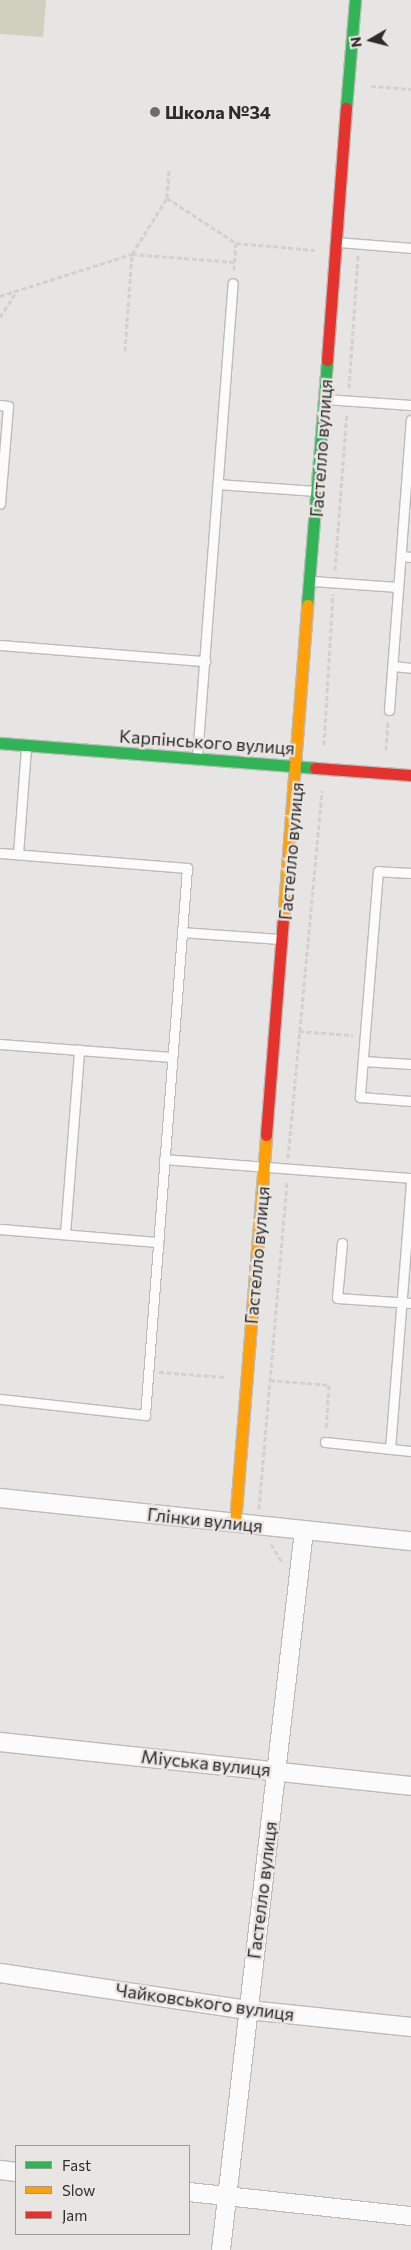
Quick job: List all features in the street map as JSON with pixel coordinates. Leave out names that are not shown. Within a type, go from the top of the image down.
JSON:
[{"type":"street","name":"Гастелло вулиця","points":[[235,1523],[298,766],[355,0]]},
{"type":"street","name":"Карпінського вулиця","points":[[0,743],[411,775]]},
{"type":"street","name":"Глінки вулиця","points":[[0,1498],[235,1523],[259,1517],[304,1530],[411,1541]]},
{"type":"street","name":"Гастелло вулиця","points":[[221,2250],[304,1530]]},
{"type":"street","name":"Міуська вулиця","points":[[0,1742],[276,1770],[411,1786]]},
{"type":"street","name":"Чайковського вулиця","points":[[0,1973],[249,2010],[411,2027]]},
{"type":"street","points":[[0,2170],[15,2172]]},
{"type":"street","points":[[190,2192],[411,2216]]},
{"type":"lane","points":[[337,247],[411,248]]},
{"type":"lane","points":[[197,758],[233,284]]},
{"type":"lane","points":[[325,398],[411,405]]},
{"type":"lane","points":[[0,405],[8,406],[0,504]]},
{"type":"lane","points":[[389,710],[411,420]]},
{"type":"lane","points":[[218,484],[318,492]]},
{"type":"lane","points":[[401,556],[411,557]]},
{"type":"lane","points":[[311,581],[398,587]]},
{"type":"lane","points":[[0,645],[204,661]]},
{"type":"lane","points":[[393,666],[411,668]]},
{"type":"lane","points":[[18,854],[26,745]]},
{"type":"lane","points":[[0,853],[187,868],[145,1416],[0,1400]]},
{"type":"lane","points":[[411,874],[378,871],[360,1097],[411,1101]]},
{"type":"lane","points":[[182,932],[283,939]]},
{"type":"lane","points":[[0,1044],[172,1057]]},
{"type":"lane","points":[[65,1234],[79,1050]]},
{"type":"lane","points":[[363,1061],[411,1064]]},
{"type":"lane","points":[[164,1159],[411,1178]]},
{"type":"lane","points":[[390,1449],[406,1303],[411,1183]]},
{"type":"lane","points":[[0,1229],[158,1242]]},
{"type":"lane","points":[[342,1243],[337,1298],[406,1303]]},
{"type":"lane","points":[[325,1442],[411,1451]]},
{"type":"path","points":[[370,96],[372,77]]},
{"type":"path","points":[[371,86],[411,89]]},
{"type":"path","points":[[125,351],[132,254],[167,198],[169,170]]},
{"type":"path","points":[[167,198],[236,243],[359,248],[322,745]]},
{"type":"path","points":[[233,284],[236,243]]},
{"type":"path","points":[[0,296],[132,254],[234,262]]},
{"type":"path","points":[[0,318],[17,291]]},
{"type":"path","points":[[386,750],[389,710]]},
{"type":"path","points":[[297,1586],[259,1517],[319,791]]},
{"type":"path","points":[[299,1031],[365,1036]]},
{"type":"path","points":[[148,1372],[226,1377]]},
{"type":"path","points":[[270,1380],[329,1385],[325,1442]]},
{"type":"green space","points":[[0,0],[46,0],[43,37],[0,34]]},
{"type":"traffic: fast","points":[[346,108],[355,0]]},
{"type":"traffic: fast","points":[[307,605],[327,360]]},
{"type":"traffic: fast","points":[[0,743],[315,768]]},
{"type":"traffic: slow","points":[[283,920],[307,605]]},
{"type":"traffic: slow","points":[[235,1523],[266,1135]]},
{"type":"traffic: jam","points":[[327,360],[346,108]]},
{"type":"traffic: jam","points":[[315,768],[411,775]]},
{"type":"traffic: jam","points":[[266,1135],[283,920]]},
{"type":"place","name":"Школа №34","points":[[155,112]]}]
